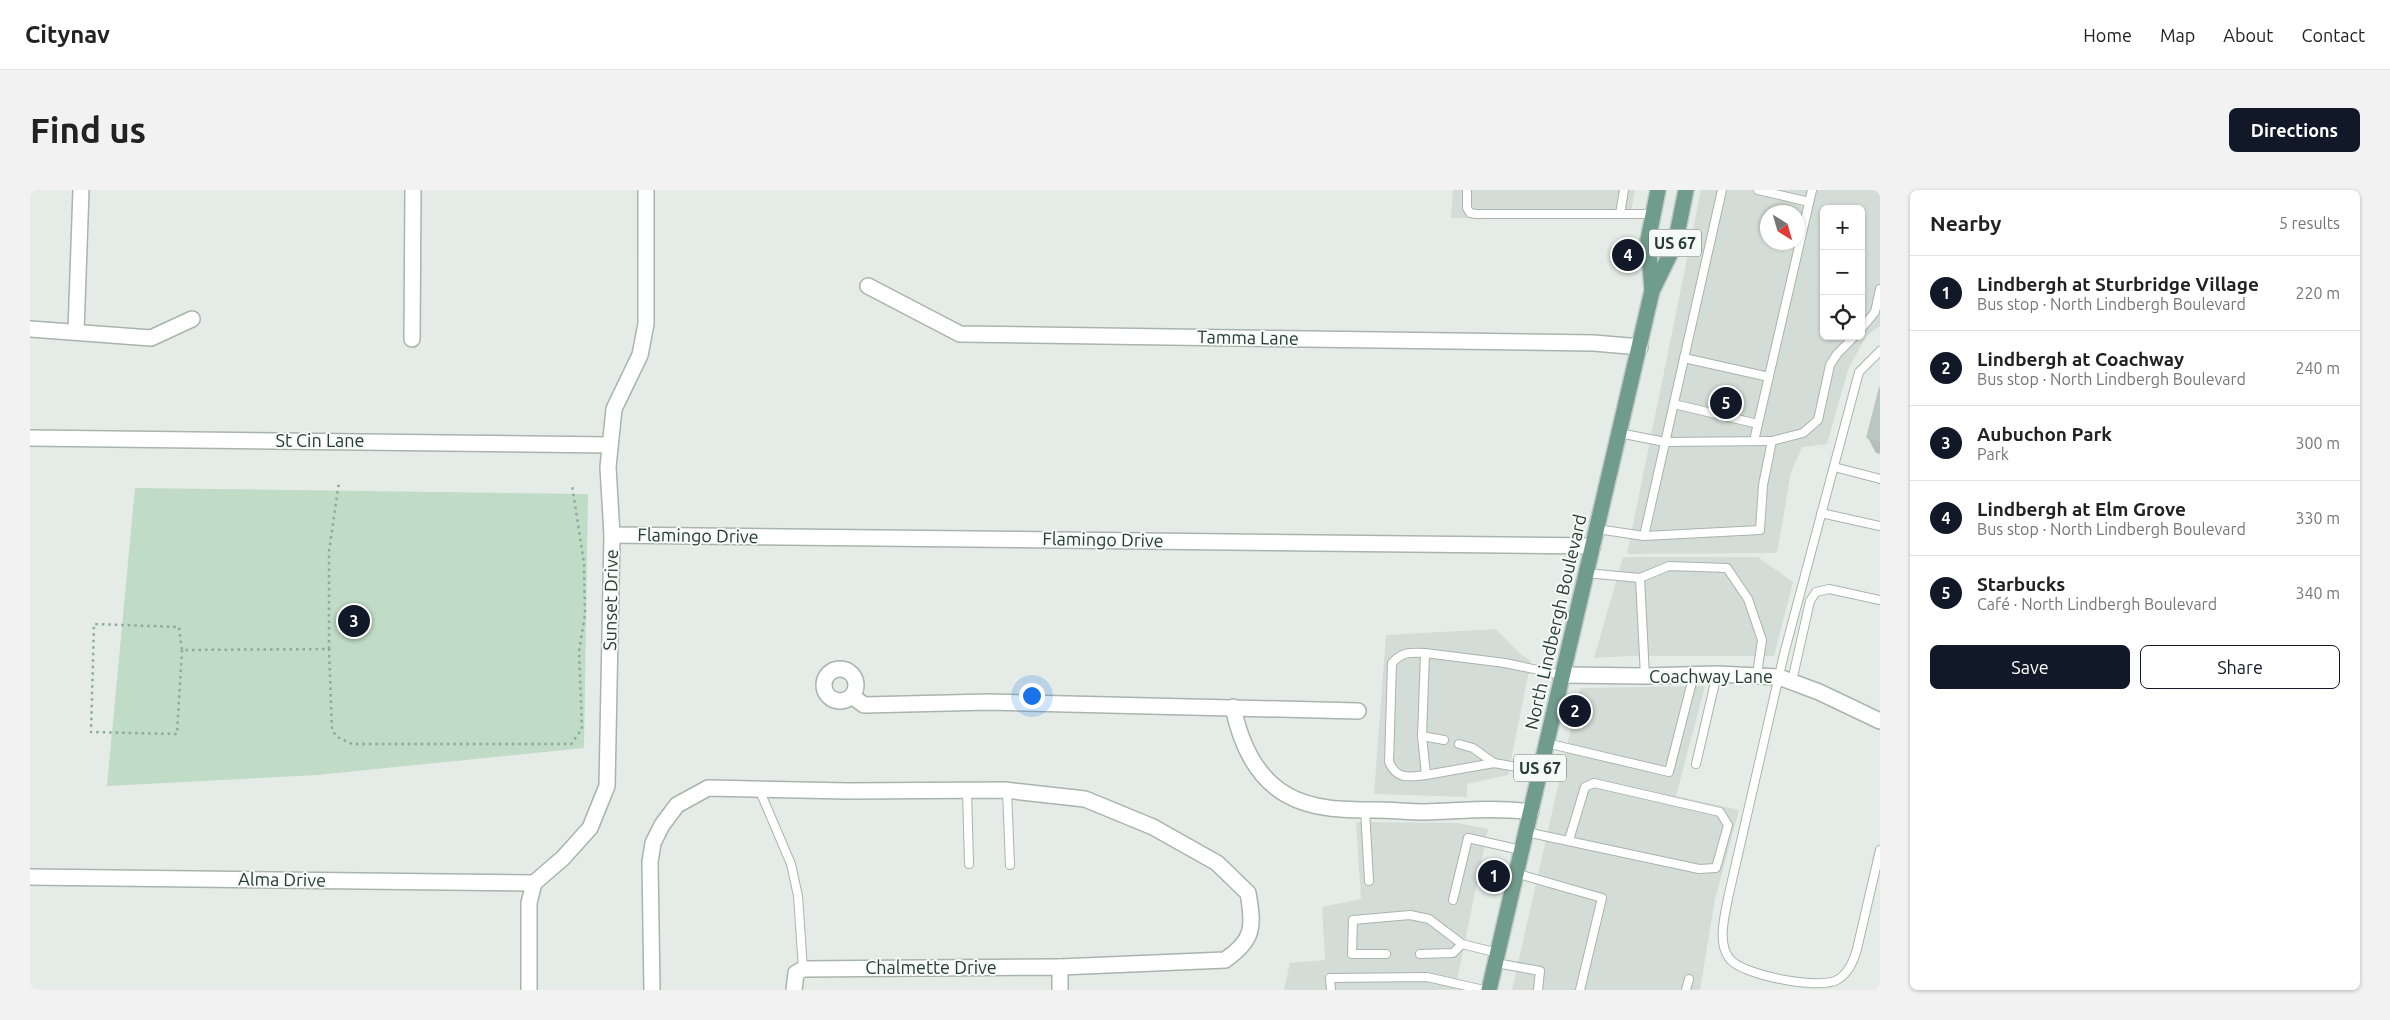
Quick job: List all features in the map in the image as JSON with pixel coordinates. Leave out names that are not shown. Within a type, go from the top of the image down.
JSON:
[{"type":"main road","name":"North Lindbergh Boulevard","points":[[1652,291],[1648,240],[1658,190]]},
{"type":"main road","name":"North Lindbergh Boulevard","points":[[1490,990],[1515,873],[1531,812],[1652,291],[1675,244],[1686,190]]},
{"type":"street","points":[[76,331],[81,190]]},
{"type":"street","points":[[412,339],[413,190]]},
{"type":"street","name":"Sunset Drive","points":[[534,883],[563,858],[590,828],[607,786],[612,535],[608,467],[614,409],[640,355],[646,324],[646,190]]},
{"type":"street","name":"Tamma Lane","points":[[868,286],[960,334],[1594,343],[1640,347]]},
{"type":"street","points":[[30,329],[151,338],[192,319]]},
{"type":"street","name":"St Cin Lane","points":[[30,438],[610,445]]},
{"type":"street","name":"Flamingo Drive","points":[[612,535],[1553,544],[1593,546]]},
{"type":"street","name":"Coachway Lane","points":[[1562,675],[1757,674],[1785,679],[1880,721]]},
{"type":"street","points":[[852,696],[864,705],[989,702],[1358,710]]},
{"type":"street","points":[[1233,707],[1238,733],[1246,751],[1271,782],[1286,794],[1328,808],[1422,812],[1506,809],[1531,812]]},
{"type":"street","name":"Chalmette Drive","points":[[652,990],[650,862],[653,843],[662,825],[677,805],[708,788],[848,791],[1007,790],[1085,800],[1153,827],[1217,863],[1248,892],[1250,936],[1243,948],[1225,960],[1060,967],[802,969]]},
{"type":"street","name":"Alma Drive","points":[[30,878],[534,883]]},
{"type":"street","points":[[528,990],[529,903],[534,883]]},
{"type":"street","points":[[1060,967],[1060,990]]},
{"type":"street","points":[[794,990],[796,973],[802,969]]},
{"type":"lane","points":[[1467,190],[1467,208],[1470,213],[1654,214]]},
{"type":"lane","points":[[1620,214],[1624,190]]},
{"type":"lane","points":[[1644,536],[1722,190]]},
{"type":"lane","points":[[1758,190],[1810,202]]},
{"type":"lane","points":[[1754,441],[1812,190]]},
{"type":"lane","points":[[1865,324],[1874,312],[1880,289]]},
{"type":"lane","points":[[1619,433],[1665,442],[1772,441],[1803,433],[1818,420],[1830,365],[1837,354],[1851,340]]},
{"type":"lane","points":[[1880,351],[1859,372],[1821,513],[1785,679],[1725,917],[1723,933],[1728,957],[1738,967],[1774,977],[1813,984],[1837,980],[1852,963],[1858,949],[1880,850]]},
{"type":"lane","points":[[1684,358],[1769,377]]},
{"type":"lane","points":[[1674,404],[1758,424]]},
{"type":"lane","points":[[1597,529],[1644,536],[1760,530],[1763,485],[1772,441]]},
{"type":"lane","points":[[1834,467],[1880,479]]},
{"type":"lane","points":[[1821,513],[1880,526]]},
{"type":"lane","points":[[1586,573],[1640,578],[1670,566],[1727,568],[1748,599],[1762,640],[1757,674]]},
{"type":"lane","points":[[1640,578],[1645,676]]},
{"type":"lane","points":[[1785,679],[1810,601],[1816,592],[1829,589],[1880,600]]},
{"type":"lane","points":[[1540,771],[1494,763],[1404,778],[1394,772],[1389,762],[1392,663],[1398,656],[1407,652],[1425,652],[1506,663],[1562,675]]},
{"type":"lane","points":[[1425,652],[1422,736],[1426,774]]},
{"type":"lane","points":[[1546,743],[1669,772],[1694,674]]},
{"type":"lane","points":[[1696,764],[1717,674]]},
{"type":"lane","points":[[1422,736],[1444,740]]},
{"type":"lane","points":[[1459,744],[1473,748],[1494,763]]},
{"type":"lane","points":[[1526,832],[1699,870],[1716,868],[1728,826],[1720,812],[1594,783],[1585,787],[1569,840]]},
{"type":"lane","points":[[759,789],[791,864],[798,896],[802,969]]},
{"type":"lane","points":[[967,790],[969,864]]},
{"type":"lane","points":[[1007,790],[1010,865]]},
{"type":"lane","points":[[1365,810],[1370,881]]},
{"type":"lane","points":[[1453,900],[1468,838],[1522,850]]},
{"type":"lane","points":[[1515,873],[1602,898],[1580,990]]},
{"type":"lane","points":[[1386,954],[1352,954],[1353,920],[1410,915],[1429,918],[1462,944],[1497,958],[1540,971],[1538,990]]},
{"type":"lane","points":[[1420,954],[1453,953],[1462,944]]},
{"type":"lane","points":[[1331,990],[1330,978],[1427,977],[1484,990]]},
{"type":"lane","points":[[1686,990],[1689,979]]},
{"type":"path","points":[[339,482],[329,551],[329,649],[332,730],[337,737],[352,744],[571,744],[582,729],[579,651],[585,615],[584,563],[572,485]]},
{"type":"path","points":[[94,624],[179,627],[182,650],[177,734],[91,732],[94,624]]},
{"type":"path","points":[[182,650],[329,649]]},
{"type":"shaded area","points":[[1453,190],[1635,190],[1630,218],[1451,218]]},
{"type":"shaded area","points":[[1701,190],[1880,190],[1880,326],[1865,338],[1865,205],[1820,205],[1820,340],[1864,340],[1848,370],[1827,444],[1802,447],[1791,472],[1777,553],[1627,554]]},
{"type":"shaded area","points":[[1623,557],[1758,557],[1793,582],[1774,656],[1631,656],[1594,658]]},
{"type":"shaded area","points":[[1496,629],[1519,653],[1531,661],[1508,775],[1467,784],[1467,797],[1374,794],[1386,635]]},
{"type":"shaded area","points":[[1705,686],[1676,796],[1739,810],[1715,899],[1700,990],[1512,990],[1580,688]]},
{"type":"shaded area","points":[[1356,822],[1458,823],[1488,829],[1455,990],[1284,990],[1290,963],[1325,960],[1322,907],[1361,899]]},
{"type":"green space","points":[[135,488],[588,494],[584,748],[317,775],[107,786]]},
{"type":"building","points":[[1880,387],[1880,442],[1866,438]]},
{"type":"place","name":"Lindbergh at Elm Grove","points":[[1628,255]]},
{"type":"place","name":"Starbucks","points":[[1726,403]]},
{"type":"place","name":"Aubuchon Park","points":[[354,621]]},
{"type":"place","name":"Lindbergh at Coachway","points":[[1575,711]]},
{"type":"place","name":"Lindbergh at Sturbridge Village","points":[[1494,876]]}]
